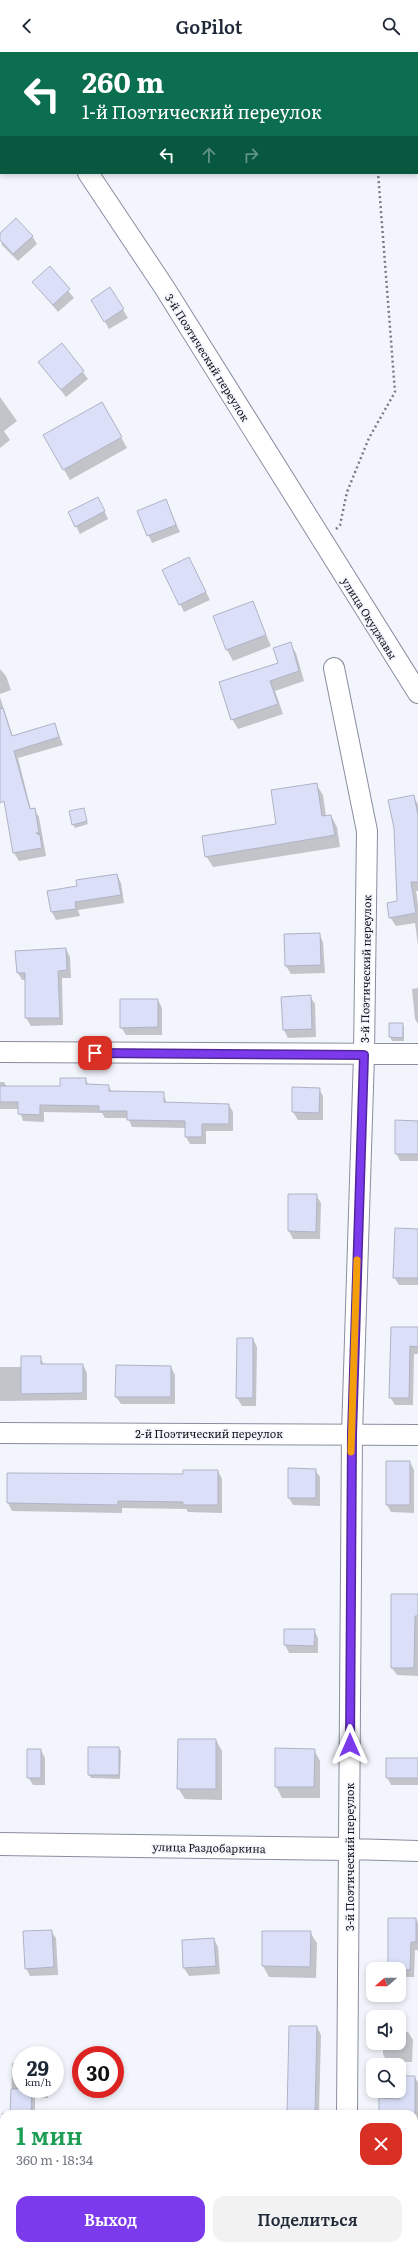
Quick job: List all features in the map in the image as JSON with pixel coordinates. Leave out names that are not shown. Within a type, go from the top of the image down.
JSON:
[{"type":"street","name":"3-й Поэтический переулок","points":[[89,174],[164,287],[323,543]]},
{"type":"street","name":"улица Окуджавы","points":[[323,543],[418,693]]},
{"type":"street","name":"3-й Поэтический переулок","points":[[334,668],[367,831],[364,1055],[352,1434],[347,2110]]},
{"type":"street","points":[[0,1052],[364,1055],[418,1054]]},
{"type":"street","name":"2-й Поэтический переулок","points":[[0,1433],[418,1435]]},
{"type":"street","name":"улица Раздобаркина","points":[[0,1844],[418,1851]]},
{"type":"path","points":[[323,543],[340,525],[347,492],[369,438],[395,392],[378,174]]},
{"type":"building","points":[[16,218],[33,236],[13,254],[0,240],[0,233]]},
{"type":"building","points":[[50,266],[70,289],[53,305],[32,282]]},
{"type":"building","points":[[110,287],[124,309],[104,322],[91,300]]},
{"type":"building","points":[[62,343],[84,371],[61,390],[38,362]]},
{"type":"building","points":[[102,402],[122,437],[63,470],[43,435]]},
{"type":"building","points":[[98,497],[105,511],[75,527],[68,512]]},
{"type":"building","points":[[166,499],[176,525],[147,536],[137,511]]},
{"type":"building","points":[[189,557],[206,592],[179,605],[162,570]]},
{"type":"building","points":[[253,601],[266,635],[226,650],[213,616]]},
{"type":"building","points":[[291,642],[299,671],[270,681],[278,704],[231,720],[219,682],[278,663],[273,648]]},
{"type":"building","points":[[3,708],[12,736],[55,723],[59,737],[14,751],[30,809],[35,808],[39,833],[36,833],[40,835],[42,848],[13,853],[4,801],[0,803],[0,709]]},
{"type":"building","points":[[317,783],[322,816],[331,815],[335,835],[205,857],[202,836],[276,824],[271,790]]},
{"type":"building","points":[[414,795],[418,815],[418,882],[411,882],[416,913],[389,918],[387,903],[397,901],[394,828],[388,800]]},
{"type":"building","points":[[84,808],[87,821],[72,825],[69,811]]},
{"type":"building","points":[[117,874],[121,895],[75,902],[76,909],[51,912],[47,891],[77,886],[76,880]]},
{"type":"building","points":[[320,933],[321,965],[285,966],[284,934]]},
{"type":"building","points":[[66,948],[67,970],[58,971],[60,1018],[25,1018],[25,973],[17,973],[15,951]]},
{"type":"building","points":[[311,995],[312,1029],[283,1030],[281,997]]},
{"type":"building","points":[[120,999],[158,999],[158,1027],[120,1028]]},
{"type":"building","points":[[389,1023],[403,1023],[403,1038],[389,1037]]},
{"type":"building","points":[[60,1078],[86,1078],[86,1084],[109,1085],[109,1091],[164,1092],[164,1102],[229,1104],[229,1124],[202,1124],[202,1137],[185,1137],[185,1121],[127,1120],[127,1111],[99,1111],[99,1106],[40,1105],[40,1115],[18,1114],[18,1102],[0,1102],[0,1086],[60,1086]]},
{"type":"building","points":[[292,1087],[320,1088],[319,1113],[292,1112]]},
{"type":"building","points":[[395,1120],[418,1121],[418,1154],[395,1154]]},
{"type":"building","points":[[288,1194],[317,1194],[316,1232],[288,1231]]},
{"type":"building","points":[[395,1228],[418,1229],[418,1278],[393,1278]]},
{"type":"building","points":[[391,1327],[418,1327],[418,1347],[410,1346],[409,1398],[389,1398]]},
{"type":"building","points":[[237,1338],[253,1338],[253,1398],[236,1398]]},
{"type":"building","points":[[21,1356],[41,1356],[41,1364],[83,1364],[83,1393],[21,1394]]},
{"type":"building","points":[[116,1365],[171,1366],[171,1397],[115,1397]]},
{"type":"building","points":[[386,1461],[410,1461],[410,1505],[386,1505]]},
{"type":"building","points":[[288,1468],[316,1469],[316,1498],[288,1498]]},
{"type":"building","points":[[183,1470],[218,1470],[218,1505],[183,1505],[183,1502],[118,1501],[118,1505],[7,1503],[7,1473],[183,1474]]},
{"type":"building","points":[[391,1594],[418,1594],[418,1616],[415,1616],[414,1668],[391,1668]]},
{"type":"building","points":[[284,1629],[315,1629],[314,1646],[284,1645]]},
{"type":"building","points":[[178,1739],[216,1739],[216,1789],[177,1789]]},
{"type":"building","points":[[88,1747],[119,1747],[119,1775],[88,1775]]},
{"type":"building","points":[[275,1748],[315,1749],[314,1787],[275,1787]]},
{"type":"building","points":[[27,1749],[41,1749],[41,1778],[27,1778]]},
{"type":"building","points":[[386,1758],[418,1758],[418,1778],[386,1778]]},
{"type":"building","points":[[388,1918],[416,1918],[416,1942],[411,1942],[410,1970],[406,1970],[406,1962],[388,1962]]},
{"type":"building","points":[[52,1930],[54,1967],[25,1969],[23,1931]]},
{"type":"building","points":[[262,1931],[311,1931],[310,1967],[262,1966]]},
{"type":"building","points":[[214,1938],[216,1966],[183,1968],[182,1940]]},
{"type":"building","points":[[289,2026],[317,2026],[315,2110],[287,2110]]},
{"type":"building","points":[[406,2076],[415,2076],[415,2110],[379,2110],[379,2098],[406,2098]]},
{"type":"building","points":[[11,2089],[12,2098],[32,2098],[31,2110],[10,2110]]},
{"type":"slow traffic","points":[[351,1452],[357,1260]]},
{"type":"route","points":[[95,1053],[364,1055],[352,1434],[350,1745]]}]
